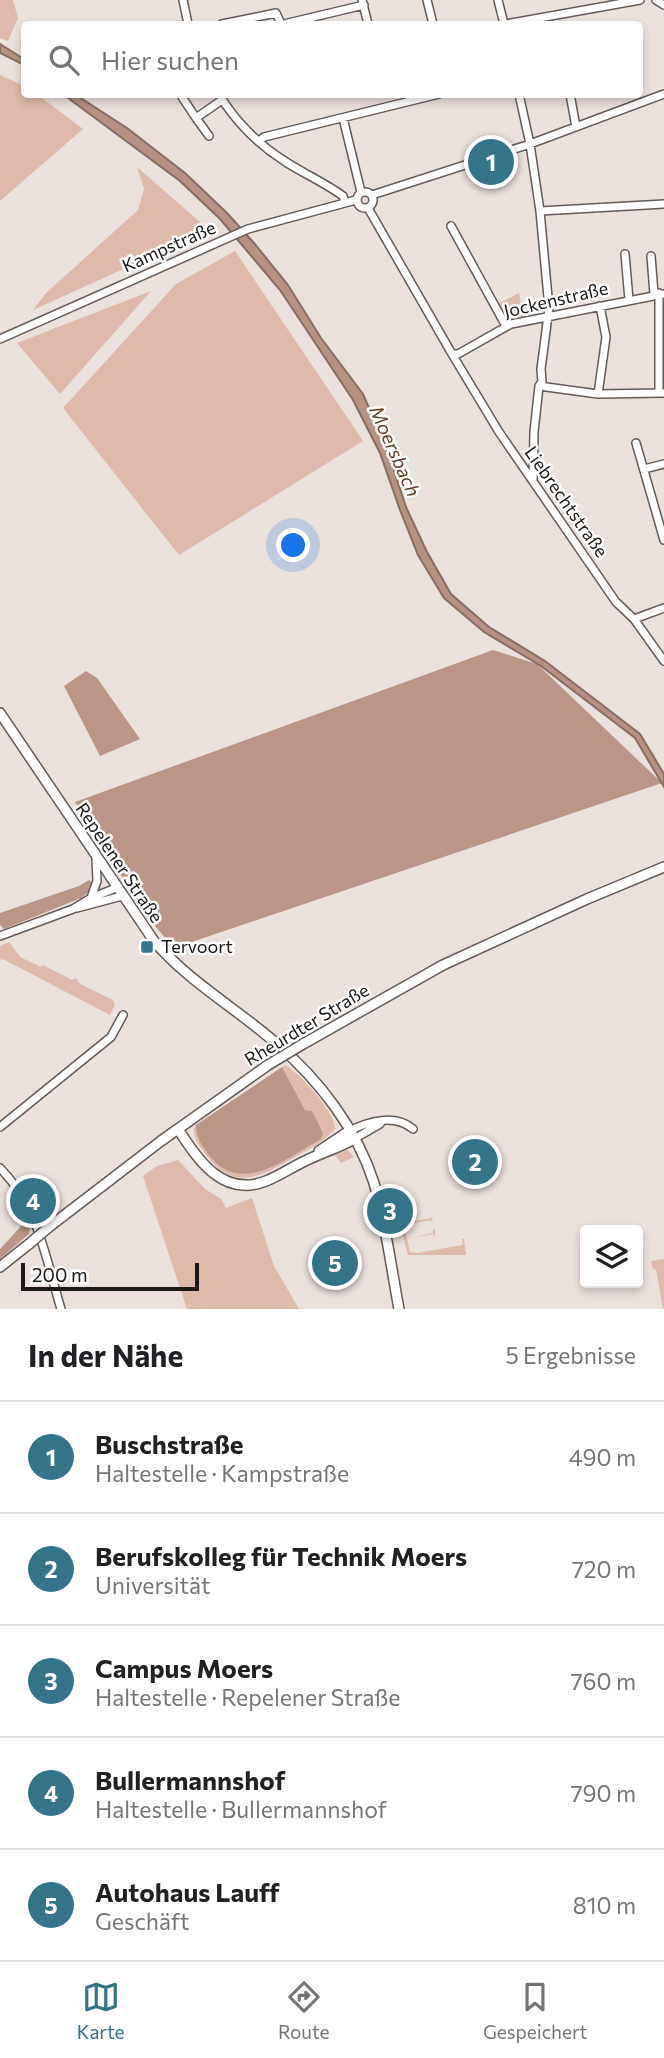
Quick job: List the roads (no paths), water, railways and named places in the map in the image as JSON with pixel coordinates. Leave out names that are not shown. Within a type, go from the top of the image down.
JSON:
[{"type":"main road","name":"Repelener Straße","points":[[0,713],[154,941],[174,963],[276,1042],[301,1065],[328,1097],[352,1135],[373,1181],[399,1309]]},
{"type":"main road","name":"Rheurdter Straße","points":[[0,1267],[178,1129],[268,1065],[443,965],[664,867]]},
{"type":"main road","points":[[178,1129],[196,1157],[215,1175],[239,1186],[257,1184],[352,1135]]},
{"type":"street","points":[[183,0],[187,21]]},
{"type":"street","points":[[427,0],[432,21]]},
{"type":"street","points":[[498,0],[504,21]]},
{"type":"street","points":[[550,21],[640,0]]},
{"type":"street","points":[[656,0],[664,5]]},
{"type":"street","points":[[293,21],[363,2],[367,21]]},
{"type":"street","points":[[236,21],[276,12],[280,21]]},
{"type":"street","points":[[372,195],[530,144],[664,94]]},
{"type":"street","points":[[183,98],[209,136]]},
{"type":"street","points":[[196,118],[219,98]]},
{"type":"street","points":[[221,98],[241,124],[280,159],[343,196],[345,202]]},
{"type":"street","points":[[259,141],[264,137],[343,118],[409,98]]},
{"type":"street","points":[[520,98],[540,211],[548,315],[534,432],[533,481]]},
{"type":"street","points":[[571,98],[576,127]]},
{"type":"street","points":[[343,118],[361,192],[356,200],[359,206],[368,208],[373,201],[372,195],[367,191],[361,192]]},
{"type":"street","name":"Kampstraße","points":[[0,339],[248,229],[356,200]]},
{"type":"street","points":[[540,211],[664,204]]},
{"type":"street","name":"Liebrechtstraße","points":[[368,208],[499,432],[616,602],[634,619],[664,661]]},
{"type":"street","points":[[451,226],[506,326]]},
{"type":"street","name":"Jockenstraße","points":[[625,254],[629,300]]},
{"type":"street","points":[[539,386],[597,394],[662,393],[659,294],[651,256]]},
{"type":"street","name":"Jockenstraße","points":[[454,354],[506,326],[548,315],[659,294]]},
{"type":"street","points":[[597,394],[606,337],[600,306]]},
{"type":"street","points":[[636,443],[661,522],[664,541]]},
{"type":"street","points":[[644,469],[664,464]]},
{"type":"street","points":[[634,619],[664,608]]},
{"type":"street","points":[[91,898],[97,881],[96,858]]},
{"type":"street","points":[[0,936],[73,909],[91,898],[119,892]]},
{"type":"street","points":[[73,909],[86,908],[119,892]]},
{"type":"street","points":[[0,1127],[111,1037],[123,1015]]},
{"type":"street","points":[[352,1135],[383,1121],[403,1122],[413,1129]]},
{"type":"street","points":[[0,1168],[14,1182],[34,1218],[61,1309]]},
{"type":"place","name":"Buschstraße","points":[[491,162]]},
{"type":"place","name":"Tervoort","points":[[147,947]]},
{"type":"place","name":"Berufskolleg für Technik Moers","points":[[475,1162]]},
{"type":"place","name":"Bullermannshof","points":[[33,1201]]},
{"type":"place","name":"Campus Moers","points":[[390,1211]]},
{"type":"place","name":"Autohaus Lauff","points":[[335,1263]]},
{"type":"water label","name":"Moersbach","points":[[395,451]]}]
